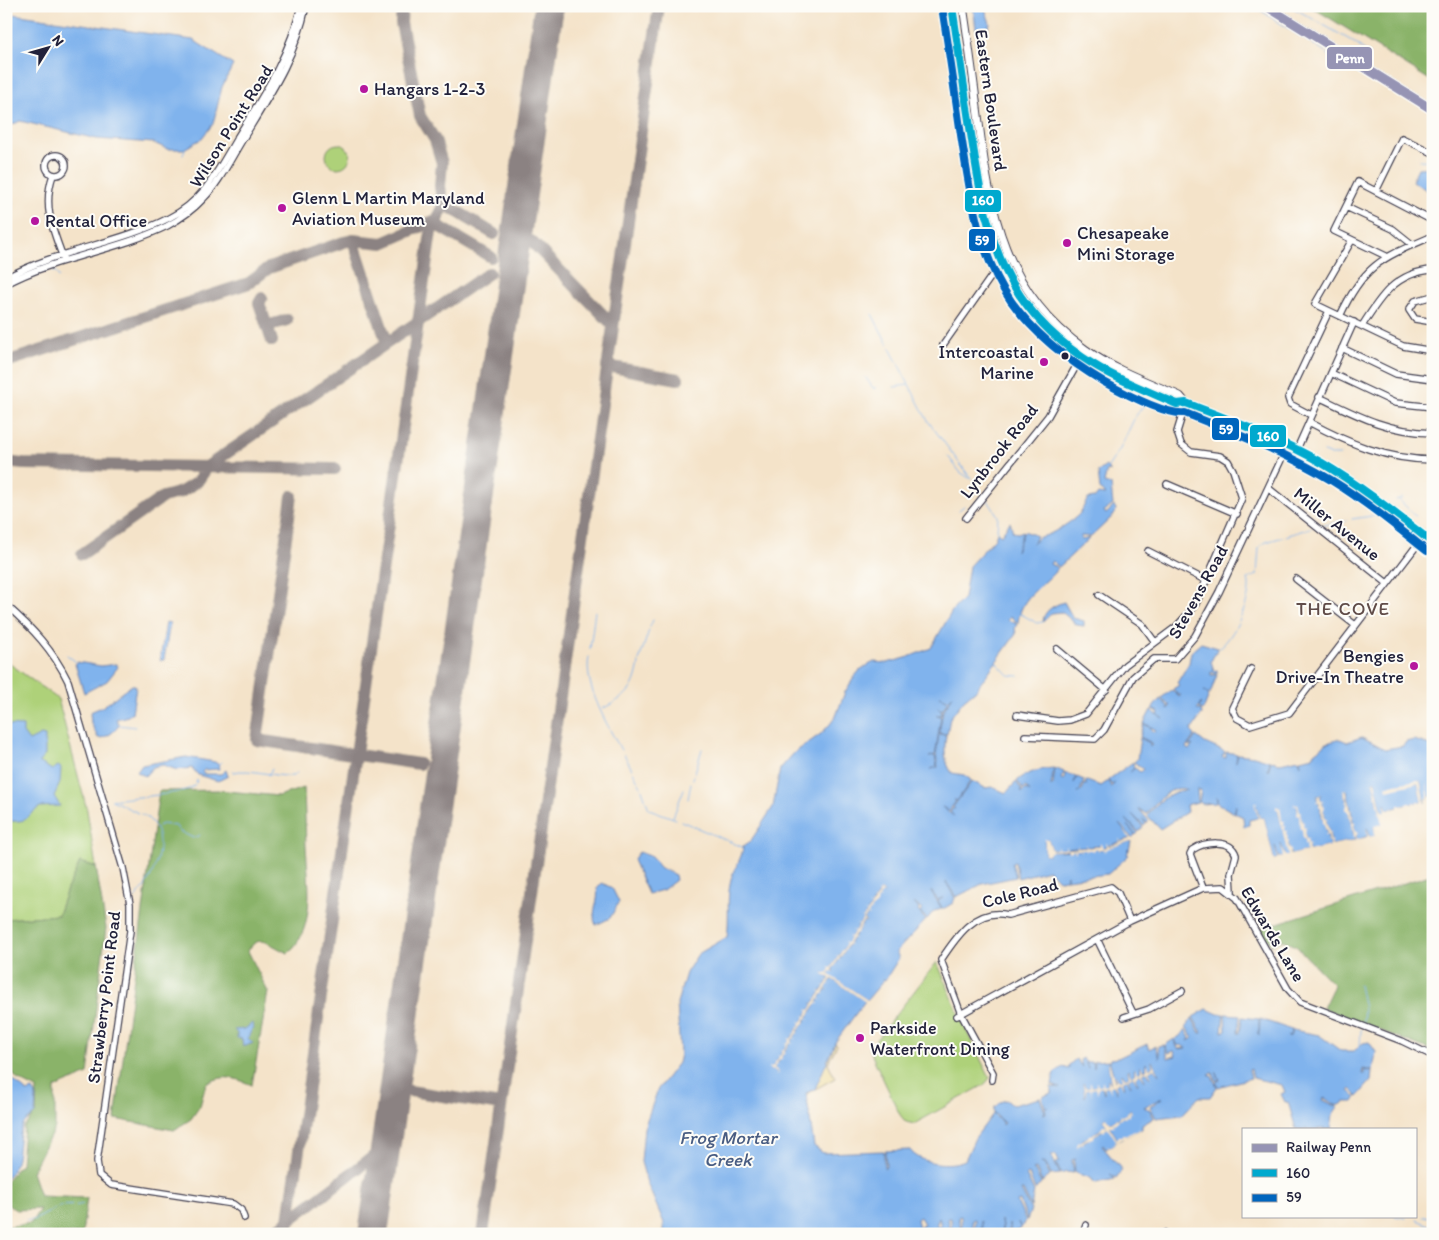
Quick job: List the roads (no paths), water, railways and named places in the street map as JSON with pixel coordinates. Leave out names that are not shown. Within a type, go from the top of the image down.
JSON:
[{"type":"main road","name":"Eastern Boulevard","points":[[952,6],[982,204],[989,232],[1013,286],[1031,310],[1053,334],[1081,357],[1130,384],[1177,404],[1186,403]]},
{"type":"main road","name":"Eastern Boulevard","points":[[963,6],[989,195],[1007,254],[1026,288],[1045,313],[1085,350],[1119,369],[1180,396],[1186,403],[1288,444],[1337,471],[1433,543]]},
{"type":"street","name":"Wilson Point Road","points":[[6,284],[63,259],[156,224],[180,212],[204,190],[277,71],[293,37],[301,6]]},
{"type":"street","name":"Wilson Point Road","points":[[6,278],[158,230],[187,214],[203,200],[223,173],[287,65],[299,35],[306,6]]},
{"type":"street","points":[[1376,191],[1402,138],[1433,153]]},
{"type":"street","points":[[54,175],[49,193],[48,211],[63,259]]},
{"type":"street","points":[[1386,256],[1334,231],[1358,182],[1433,221]]},
{"type":"street","points":[[1346,206],[1393,229],[1413,245]]},
{"type":"street","points":[[1340,316],[1362,276],[1386,256],[1433,236]]},
{"type":"street","points":[[1352,240],[1315,304],[1403,346],[1433,351]]},
{"type":"street","points":[[943,345],[1000,260],[1007,254]]},
{"type":"street","points":[[1362,326],[1384,292],[1412,273],[1433,270]]},
{"type":"street","points":[[1433,296],[1415,301],[1409,310],[1415,319],[1433,322]]},
{"type":"street","points":[[1311,415],[1290,404],[1288,398],[1329,311]]},
{"type":"street","points":[[1297,449],[1354,322]]},
{"type":"street","points":[[1342,348],[1396,374],[1433,379]]},
{"type":"street","name":"Lynbrook Road","points":[[966,518],[1048,416],[1085,350]]},
{"type":"street","points":[[1330,373],[1395,403],[1433,407]]},
{"type":"street","points":[[1320,397],[1381,426],[1408,432],[1433,433]]},
{"type":"street","points":[[1017,715],[1047,720],[1075,719],[1091,711],[1128,662],[1176,627],[1191,613],[1237,514],[1241,496],[1233,470],[1228,461],[1220,456],[1191,452],[1183,447],[1177,438],[1186,403]]},
{"type":"street","points":[[1309,422],[1376,453],[1407,459],[1433,460]]},
{"type":"street","name":"Stevens Road","points":[[1025,736],[1095,739],[1104,730],[1133,677],[1154,659],[1174,659],[1179,656],[1195,636],[1216,597],[1288,444]]},
{"type":"street","points":[[1166,484],[1237,514]]},
{"type":"street","name":"Miller Avenue","points":[[1268,488],[1387,583]]},
{"type":"street","points":[[1251,669],[1232,708],[1237,718],[1250,725],[1289,713],[1424,536]]},
{"type":"street","points":[[1148,551],[1207,581]]},
{"type":"street","points":[[1296,579],[1355,625]]},
{"type":"street","points":[[1099,595],[1142,624],[1155,642]]},
{"type":"street","name":"Strawberry Point Road","points":[[6,605],[43,641],[68,681],[121,858],[129,893],[129,942],[102,1125],[98,1171],[101,1178],[111,1186],[233,1204],[241,1210],[244,1218]]},
{"type":"street","points":[[1058,650],[1106,690]]},
{"type":"street","points":[[1203,888],[1190,854],[1192,850],[1205,844],[1224,844],[1232,848],[1236,855],[1231,874],[1232,892]]},
{"type":"street","name":"Edwards Lane","points":[[959,1015],[1130,921],[1203,888],[1219,886],[1232,892],[1288,989],[1300,1002],[1398,1040],[1433,1056]]},
{"type":"street","name":"Cole Road","points":[[959,1015],[940,960],[960,933],[974,921],[990,914],[998,912],[1008,914],[1110,887],[1118,893],[1130,921]]},
{"type":"street","points":[[1097,939],[1133,1013]]},
{"type":"street","points":[[1124,1018],[1133,1013],[1149,1009],[1182,991]]},
{"type":"street","points":[[959,1015],[993,1073],[992,1080]]},
{"type":"street","points":[[1083,1234],[1086,1225]]},
{"type":"water","points":[[973,6],[984,6],[990,23],[987,30],[982,32],[976,29]]},
{"type":"water","points":[[6,13],[193,40],[233,65],[222,87],[213,124],[201,139],[184,149],[167,149],[154,143],[97,139],[20,121],[10,126],[6,133]]},
{"type":"water","points":[[1433,167],[1433,194],[1412,181],[1418,168]]},
{"type":"water","name":"Frog Mortar Creek","points":[[1106,466],[1111,471],[1107,470],[1104,483],[1111,485],[1113,505],[1104,511],[1106,514],[1114,506],[1116,509],[1115,514],[1091,537],[1081,536],[1081,540],[1090,538],[1059,567],[1052,561],[1050,564],[1058,568],[1028,598],[1023,605],[1018,623],[1010,616],[1008,620],[1017,624],[1015,628],[1016,634],[975,691],[964,700],[950,718],[947,734],[939,733],[943,711],[953,695],[949,700],[940,696],[948,701],[942,710],[937,707],[942,711],[941,715],[936,715],[941,716],[936,750],[935,755],[929,757],[935,756],[937,767],[931,769],[938,767],[936,755],[939,734],[946,735],[945,755],[949,769],[952,773],[964,775],[971,780],[957,801],[953,799],[956,801],[949,811],[942,807],[954,816],[950,812],[953,808],[955,809],[953,807],[972,781],[985,788],[992,787],[1006,793],[1016,782],[1022,790],[1021,793],[1026,789],[1030,792],[1026,787],[1023,789],[1017,781],[1025,775],[1054,768],[1051,786],[1053,785],[1055,768],[1064,772],[1061,779],[1064,780],[1065,773],[1076,777],[1074,783],[1077,777],[1084,780],[1080,791],[1077,792],[1082,791],[1084,784],[1087,785],[1085,782],[1087,781],[1101,786],[1108,781],[1111,787],[1115,783],[1112,785],[1108,780],[1133,762],[1134,768],[1130,772],[1135,768],[1140,772],[1143,769],[1134,762],[1137,759],[1140,738],[1150,743],[1150,747],[1152,743],[1140,737],[1144,724],[1152,728],[1151,730],[1154,732],[1156,730],[1144,723],[1151,710],[1163,719],[1158,715],[1159,712],[1152,709],[1160,699],[1168,706],[1168,709],[1170,706],[1161,698],[1172,690],[1179,697],[1181,695],[1178,695],[1173,689],[1179,685],[1177,683],[1189,663],[1191,652],[1201,643],[1218,648],[1211,661],[1214,671],[1217,670],[1217,674],[1211,672],[1211,675],[1217,675],[1210,694],[1203,691],[1209,695],[1203,710],[1199,708],[1201,703],[1197,710],[1201,710],[1202,714],[1191,731],[1195,735],[1186,748],[1189,750],[1193,745],[1188,747],[1196,736],[1205,743],[1225,752],[1222,757],[1226,758],[1226,752],[1237,754],[1236,762],[1238,754],[1270,761],[1268,769],[1266,769],[1268,771],[1271,761],[1280,763],[1299,759],[1301,765],[1300,759],[1314,756],[1314,753],[1327,743],[1340,739],[1347,742],[1362,737],[1385,749],[1403,746],[1406,742],[1414,740],[1433,746],[1433,795],[1425,800],[1425,803],[1420,781],[1387,787],[1418,783],[1422,801],[1387,810],[1385,803],[1386,811],[1382,812],[1375,781],[1373,781],[1383,824],[1374,827],[1376,835],[1370,836],[1367,828],[1368,836],[1357,840],[1347,790],[1344,790],[1355,840],[1332,845],[1320,796],[1322,795],[1317,796],[1330,846],[1309,851],[1297,805],[1308,851],[1291,855],[1278,808],[1289,856],[1285,857],[1281,844],[1284,857],[1279,858],[1275,846],[1278,858],[1274,860],[1264,818],[1259,818],[1256,806],[1258,818],[1249,820],[1249,825],[1244,827],[1243,817],[1235,813],[1236,805],[1234,813],[1217,803],[1217,797],[1216,803],[1203,804],[1199,802],[1201,790],[1197,790],[1198,802],[1186,805],[1187,812],[1160,829],[1147,815],[1169,795],[1174,792],[1187,790],[1175,789],[1164,795],[1146,814],[1138,808],[1149,821],[1147,823],[1142,818],[1146,824],[1144,826],[1132,814],[1143,827],[1139,832],[1126,819],[1138,833],[1136,835],[1127,825],[1135,835],[1132,838],[1119,824],[1131,838],[1102,848],[1100,846],[1052,850],[1048,839],[1045,840],[1045,854],[1049,854],[1051,851],[1103,849],[1131,841],[1127,854],[1129,855],[1108,874],[1067,879],[1067,875],[1066,879],[1058,880],[1049,870],[1018,878],[1015,862],[1012,863],[1016,877],[982,884],[956,897],[946,882],[955,898],[953,903],[943,909],[938,901],[944,897],[938,900],[931,891],[942,909],[934,911],[927,919],[920,912],[922,910],[914,903],[919,909],[918,911],[926,920],[896,952],[899,958],[885,980],[882,979],[883,981],[867,1000],[828,975],[831,970],[834,971],[832,970],[864,921],[866,922],[864,920],[882,892],[884,893],[881,891],[827,974],[823,973],[830,978],[813,1004],[811,1003],[813,1005],[770,1071],[773,1069],[778,1073],[774,1068],[826,989],[828,990],[826,988],[832,979],[865,1001],[836,1041],[815,1089],[806,1093],[814,1146],[823,1153],[884,1151],[884,1168],[886,1167],[885,1151],[910,1150],[921,1158],[936,1163],[959,1162],[965,1160],[975,1138],[993,1114],[1002,1122],[1002,1125],[1004,1123],[994,1113],[994,1108],[1000,1102],[1006,1100],[1013,1105],[1040,1098],[1045,1112],[1043,1114],[1046,1113],[1042,1097],[1051,1093],[1051,1087],[1060,1088],[1052,1085],[1054,1073],[1063,1067],[1069,1069],[1069,1065],[1076,1059],[1082,1067],[1080,1060],[1083,1058],[1088,1068],[1086,1062],[1093,1062],[1094,1068],[1094,1061],[1108,1060],[1111,1084],[1108,1079],[1108,1085],[1086,1088],[1083,1083],[1085,1097],[1086,1089],[1102,1087],[1104,1094],[1104,1087],[1113,1085],[1117,1092],[1115,1085],[1120,1082],[1124,1089],[1122,1081],[1127,1079],[1131,1086],[1128,1079],[1133,1076],[1138,1084],[1135,1077],[1140,1074],[1145,1081],[1142,1074],[1147,1071],[1151,1078],[1149,1071],[1154,1068],[1159,1075],[1152,1061],[1153,1067],[1149,1068],[1146,1063],[1147,1069],[1143,1070],[1140,1066],[1141,1072],[1136,1073],[1134,1068],[1135,1074],[1131,1076],[1128,1070],[1129,1077],[1125,1078],[1122,1073],[1123,1079],[1118,1080],[1116,1076],[1115,1082],[1109,1059],[1118,1058],[1147,1044],[1149,1049],[1155,1046],[1160,1058],[1158,1046],[1164,1045],[1168,1058],[1176,1056],[1174,1051],[1168,1053],[1165,1045],[1174,1039],[1178,1049],[1186,1048],[1181,1045],[1178,1046],[1175,1039],[1185,1029],[1190,1038],[1188,1041],[1193,1038],[1186,1027],[1192,1018],[1200,1033],[1202,1033],[1193,1017],[1207,1009],[1218,1014],[1224,1014],[1222,1032],[1226,1031],[1225,1014],[1240,1015],[1238,1033],[1240,1033],[1242,1017],[1259,1019],[1259,1036],[1260,1019],[1292,1030],[1289,1037],[1287,1036],[1289,1038],[1293,1030],[1319,1035],[1341,1051],[1354,1051],[1363,1043],[1369,1042],[1376,1052],[1373,1071],[1363,1069],[1362,1074],[1364,1074],[1364,1070],[1372,1072],[1371,1081],[1358,1096],[1351,1089],[1349,1091],[1357,1097],[1354,1102],[1345,1102],[1338,1106],[1324,1098],[1323,1100],[1338,1107],[1333,1114],[1331,1128],[1296,1128],[1288,1102],[1285,1102],[1281,1094],[1285,1092],[1282,1085],[1253,1078],[1251,1068],[1249,1069],[1251,1078],[1218,1087],[1216,1082],[1220,1080],[1216,1071],[1219,1079],[1216,1081],[1213,1073],[1209,1074],[1212,1076],[1217,1087],[1210,1097],[1199,1097],[1182,1115],[1156,1118],[1150,1107],[1162,1098],[1144,1107],[1150,1110],[1154,1118],[1142,1125],[1142,1129],[1118,1140],[1109,1126],[1131,1112],[1130,1109],[1130,1112],[1111,1123],[1106,1118],[1103,1120],[1107,1126],[1081,1141],[1079,1145],[1108,1127],[1117,1140],[1116,1144],[1106,1149],[1102,1146],[1122,1170],[1116,1178],[1110,1174],[1115,1179],[1096,1183],[1088,1177],[1075,1173],[1074,1161],[1076,1159],[1072,1160],[1074,1173],[1066,1172],[1061,1174],[1056,1163],[1059,1162],[1056,1155],[1051,1155],[1060,1174],[1051,1175],[1045,1162],[1041,1163],[1044,1164],[1050,1176],[1042,1182],[1036,1169],[1033,1170],[1041,1183],[1035,1190],[1029,1174],[1026,1175],[1034,1192],[1031,1207],[1023,1190],[1021,1190],[1031,1210],[1027,1220],[1020,1201],[1017,1202],[1026,1221],[1021,1228],[1018,1222],[1021,1229],[1011,1233],[1009,1223],[1009,1233],[1003,1234],[1001,1220],[1002,1234],[983,1234],[981,1221],[982,1234],[974,1233],[975,1219],[972,1220],[973,1232],[962,1230],[961,1216],[958,1217],[961,1230],[952,1232],[951,1218],[948,1218],[951,1232],[942,1233],[939,1217],[936,1226],[940,1226],[941,1233],[921,1232],[921,1225],[924,1224],[920,1217],[917,1219],[920,1232],[876,1229],[864,1234],[664,1234],[664,1223],[647,1183],[641,1162],[644,1128],[658,1089],[678,1063],[680,1054],[677,1003],[686,973],[698,954],[727,937],[731,879],[742,854],[743,846],[750,842],[773,807],[780,769],[794,753],[822,733],[831,723],[836,716],[845,692],[861,669],[874,662],[887,663],[931,648],[952,611],[964,598],[969,566],[995,538],[997,532],[1001,535],[1010,522],[1013,532],[1023,531],[1016,551],[1024,531],[1037,536],[1033,544],[1039,537],[1048,535],[1061,528],[1077,516],[1088,499],[1095,498],[1098,494],[1105,495],[1100,489],[1098,472]]},
{"type":"water","points":[[1064,602],[1073,618],[1084,621],[1084,626],[1077,625],[1062,612],[1052,613],[1043,622],[1043,618],[1050,609]]},
{"type":"water","points":[[166,622],[170,623],[164,660],[160,660]]},
{"type":"water","points":[[77,662],[101,666],[116,664],[118,667],[107,681],[84,693],[75,664]]},
{"type":"water","points":[[132,685],[136,687],[132,713],[116,719],[119,725],[115,730],[107,736],[98,738],[91,723],[90,712],[102,707]]},
{"type":"water","points":[[6,725],[23,726],[23,733],[29,741],[41,735],[45,736],[45,755],[39,762],[52,770],[58,766],[61,768],[60,783],[54,796],[60,806],[40,807],[26,819],[6,821]]},
{"type":"water","points":[[186,757],[215,762],[220,766],[219,769],[204,770],[202,772],[204,774],[221,774],[226,770],[228,776],[218,781],[198,775],[192,768],[177,770],[163,765],[153,767],[145,776],[137,772],[142,765]]},
{"type":"water","points":[[639,852],[650,856],[661,868],[675,875],[676,880],[663,890],[648,894],[633,860]]},
{"type":"water","points":[[602,883],[612,888],[619,902],[610,918],[596,925],[594,916],[598,893],[597,888]]},
{"type":"water","points":[[252,1023],[253,1027],[248,1038],[253,1043],[243,1047],[242,1039],[237,1038],[237,1033],[234,1030],[245,1029]]},
{"type":"water","points":[[6,1074],[27,1092],[33,1090],[36,1095],[35,1114],[23,1125],[15,1166],[6,1178]]},
{"type":"waterway","points":[[1254,6],[1358,74],[1360,72]]},
{"type":"waterway","points":[[1290,6],[1350,40],[1370,54]]},
{"type":"waterway","points":[[183,155],[185,149]]},
{"type":"waterway","points":[[1420,160],[1433,161]]},
{"type":"waterway","points":[[6,181],[13,204]]},
{"type":"waterway","points":[[52,272],[55,271],[59,277]]},
{"type":"waterway","points":[[872,314],[928,421],[981,492]]},
{"type":"waterway","points":[[866,378],[873,388],[876,388]]},
{"type":"waterway","points":[[894,387],[908,385]]},
{"type":"waterway","name":"Frog Mortar Creek","points":[[1108,467],[1120,449],[1135,417],[1148,399]]},
{"type":"waterway","points":[[1324,452],[1331,455],[1340,455]]},
{"type":"waterway","points":[[948,456],[960,472],[969,478]]},
{"type":"waterway","points":[[973,495],[978,489]]},
{"type":"waterway","points":[[1396,500],[1402,498]]},
{"type":"waterway","name":"Frog Mortar Creek","points":[[987,499],[998,516],[997,532]]},
{"type":"waterway","points":[[1399,500],[1416,516]]},
{"type":"waterway","points":[[959,510],[964,506]]},
{"type":"waterway","points":[[1352,519],[1385,514]]},
{"type":"waterway","points":[[1320,526],[1347,520]]},
{"type":"waterway","points":[[1286,536],[1313,527]]},
{"type":"waterway","points":[[1218,649],[1230,636],[1241,616],[1248,595],[1248,579],[1257,575],[1259,547],[1266,542],[1283,537]]},
{"type":"waterway","points":[[590,649],[595,611]]},
{"type":"waterway","points":[[1019,613],[1037,623],[1043,622]]},
{"type":"waterway","points":[[650,627],[653,620]]},
{"type":"waterway","points":[[639,661],[649,630]]},
{"type":"waterway","points":[[67,655],[76,662]]},
{"type":"waterway","points":[[589,657],[588,668],[593,692],[621,750]]},
{"type":"waterway","points":[[996,662],[1008,675],[1019,676]]},
{"type":"waterway","points":[[602,709],[628,692],[635,681],[639,663]]},
{"type":"waterway","points":[[119,725],[135,727]]},
{"type":"waterway","points":[[693,779],[702,749]]},
{"type":"waterway","points":[[624,754],[641,787],[649,809],[676,819]]},
{"type":"waterway","points":[[218,765],[221,762]]},
{"type":"waterway","points":[[268,775],[272,769]]},
{"type":"waterway","points":[[233,772],[248,771],[285,776],[293,776],[297,773]]},
{"type":"waterway","points":[[688,799],[691,783]]},
{"type":"waterway","points":[[112,800],[170,793],[195,785]]},
{"type":"waterway","points":[[673,817],[684,789]]},
{"type":"waterway","points":[[112,800],[138,813]]},
{"type":"waterway","points":[[135,898],[143,889],[155,867],[159,842],[157,831],[151,821],[141,814]]},
{"type":"waterway","points":[[681,821],[742,847]]},
{"type":"waterway","points":[[158,826],[163,824],[176,826],[179,831],[193,838],[200,835]]},
{"type":"waterway","points":[[1359,985],[1364,1008],[1363,1024]]},
{"type":"waterway","points":[[1360,1047],[1361,1029]]},
{"type":"waterway","points":[[26,1220],[34,1220],[62,1206],[83,1204]]},
{"type":"waterway","points":[[1423,1217],[1433,1216]]},
{"type":"waterway","points":[[1417,1220],[1433,1227]]},
{"type":"railway","points":[[1276,6],[1433,104]]},
{"type":"rail line","name":"Penn","points":[[1266,6],[1433,110]]},
{"type":"place","name":"Hangars 1-2-3","points":[[364,89]]},
{"type":"place","name":"Glenn L Martin Maryland Aviation Museum","points":[[282,208]]},
{"type":"place","name":"Rental Office","points":[[35,221]]},
{"type":"place","name":"Chesapeake Mini Storage","points":[[1067,243]]},
{"type":"place","name":"Intercoastal Marine","points":[[1044,362]]},
{"type":"place","name":"Bengies Drive-In Theatre","points":[[1414,666]]},
{"type":"place","name":"Parkside Waterfront Dining","points":[[860,1038]]},
{"type":"district","name":"THE COVE","points":[[1343,608]]}]
